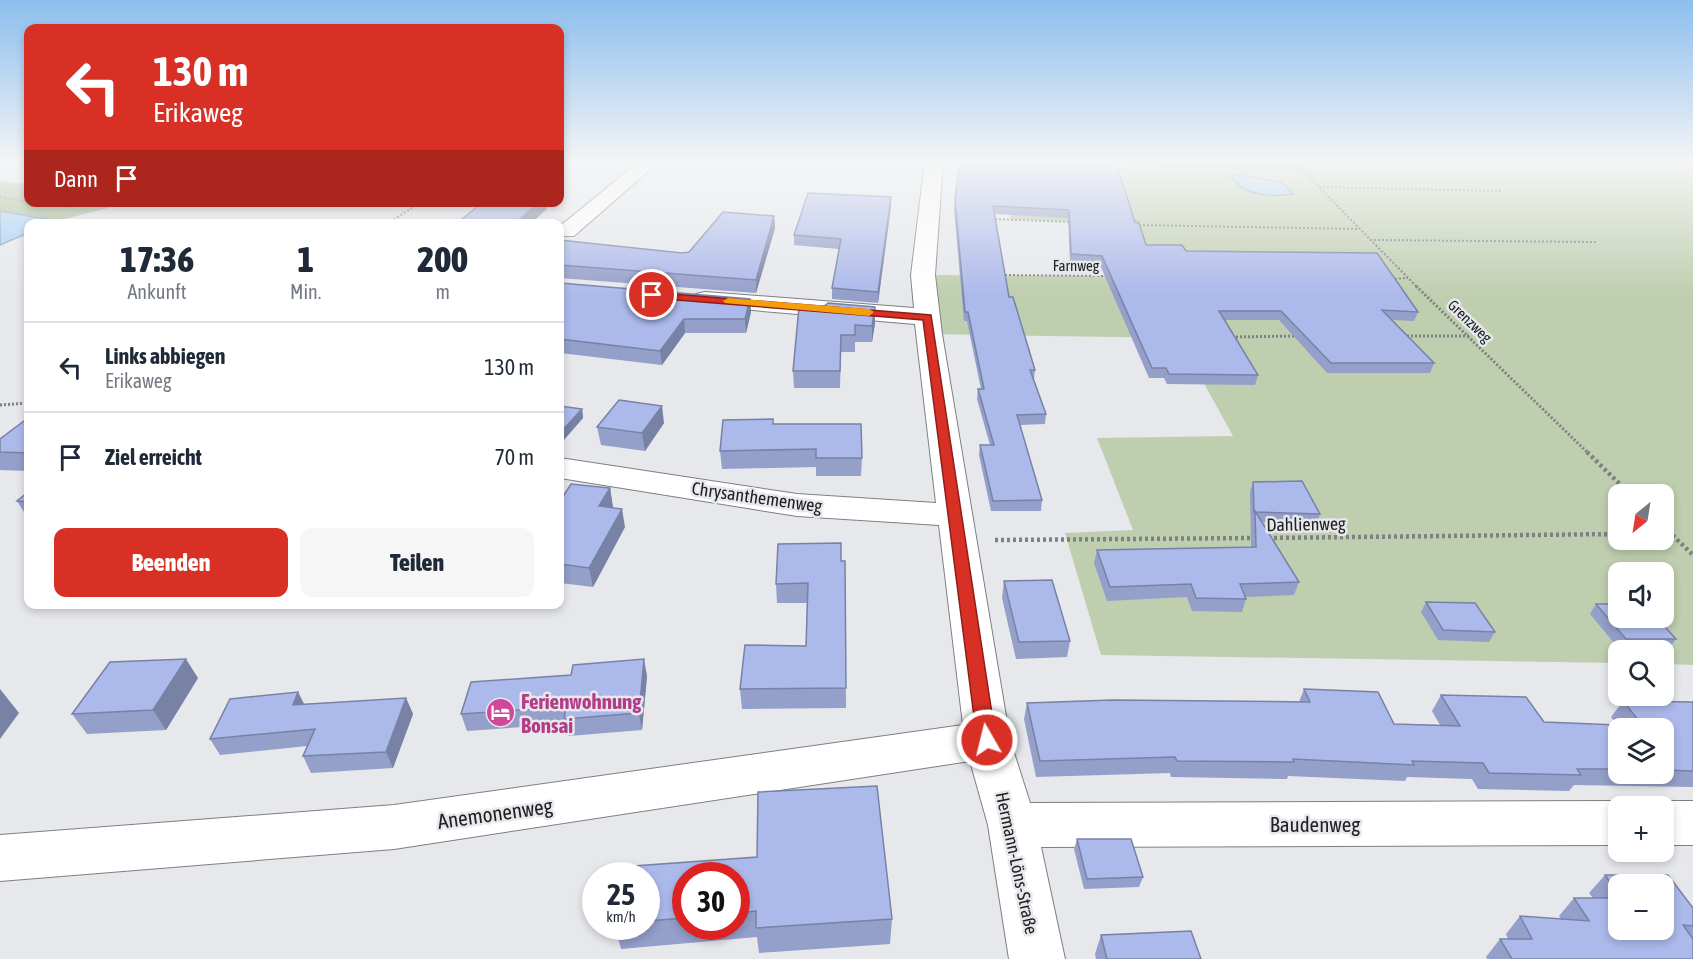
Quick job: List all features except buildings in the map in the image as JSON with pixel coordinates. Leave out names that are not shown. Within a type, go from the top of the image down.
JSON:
[{"type":"street","points":[[566,231],[597,206]]},
{"type":"street","name":"Hermann-Löns-Straße","points":[[930,206],[923,275],[987,740],[1012,825],[1038,959]]},
{"type":"street","points":[[678,297],[928,317]]},
{"type":"street","name":"Chrysanthemenweg","points":[[564,469],[957,528]]},
{"type":"street","name":"Anemonenweg","points":[[0,858],[394,827],[987,740]]},
{"type":"street","name":"Baudenweg","points":[[1012,825],[1608,823]]},
{"type":"street","points":[[1674,823],[1693,823]]},
{"type":"path","name":"Grenzweg","points":[[1336,206],[1620,484]]},
{"type":"path","points":[[58,207],[87,207]]},
{"type":"path","points":[[395,219],[413,207]]},
{"type":"path","points":[[988,219],[1080,223]]},
{"type":"path","points":[[1127,225],[1359,229]]},
{"type":"path","points":[[1370,240],[1598,242]]},
{"type":"path","name":"Farnweg","points":[[1000,275],[1113,276]]},
{"type":"path","points":[[1380,279],[1408,278]]},
{"type":"path","points":[[1227,337],[1307,336]]},
{"type":"path","points":[[1400,336],[1469,336]]},
{"type":"path","points":[[0,405],[24,403]]},
{"type":"path","name":"Dahlienweg","points":[[957,528],[1608,534]]},
{"type":"path","points":[[1674,538],[1693,555]]},
{"type":"green space","points":[[0,206],[111,207],[65,219],[46,219],[0,211]]},
{"type":"green space","points":[[1011,206],[1693,206],[1693,665],[1674,664],[1674,640],[1608,640],[1608,663],[1101,655],[1065,533],[1133,530],[1097,438],[1233,436],[1179,338],[929,334],[923,275],[1158,276],[1139,225],[1010,219]]},
{"type":"water","points":[[0,211],[46,219],[24,219],[24,235],[0,245]]},
{"type":"slow traffic","points":[[728,301],[869,312]]},
{"type":"place","name":"Ferienwohnung Bonsai","points":[[500,713]]},
{"type":"route","points":[[652,295],[928,317],[987,740]]}]
